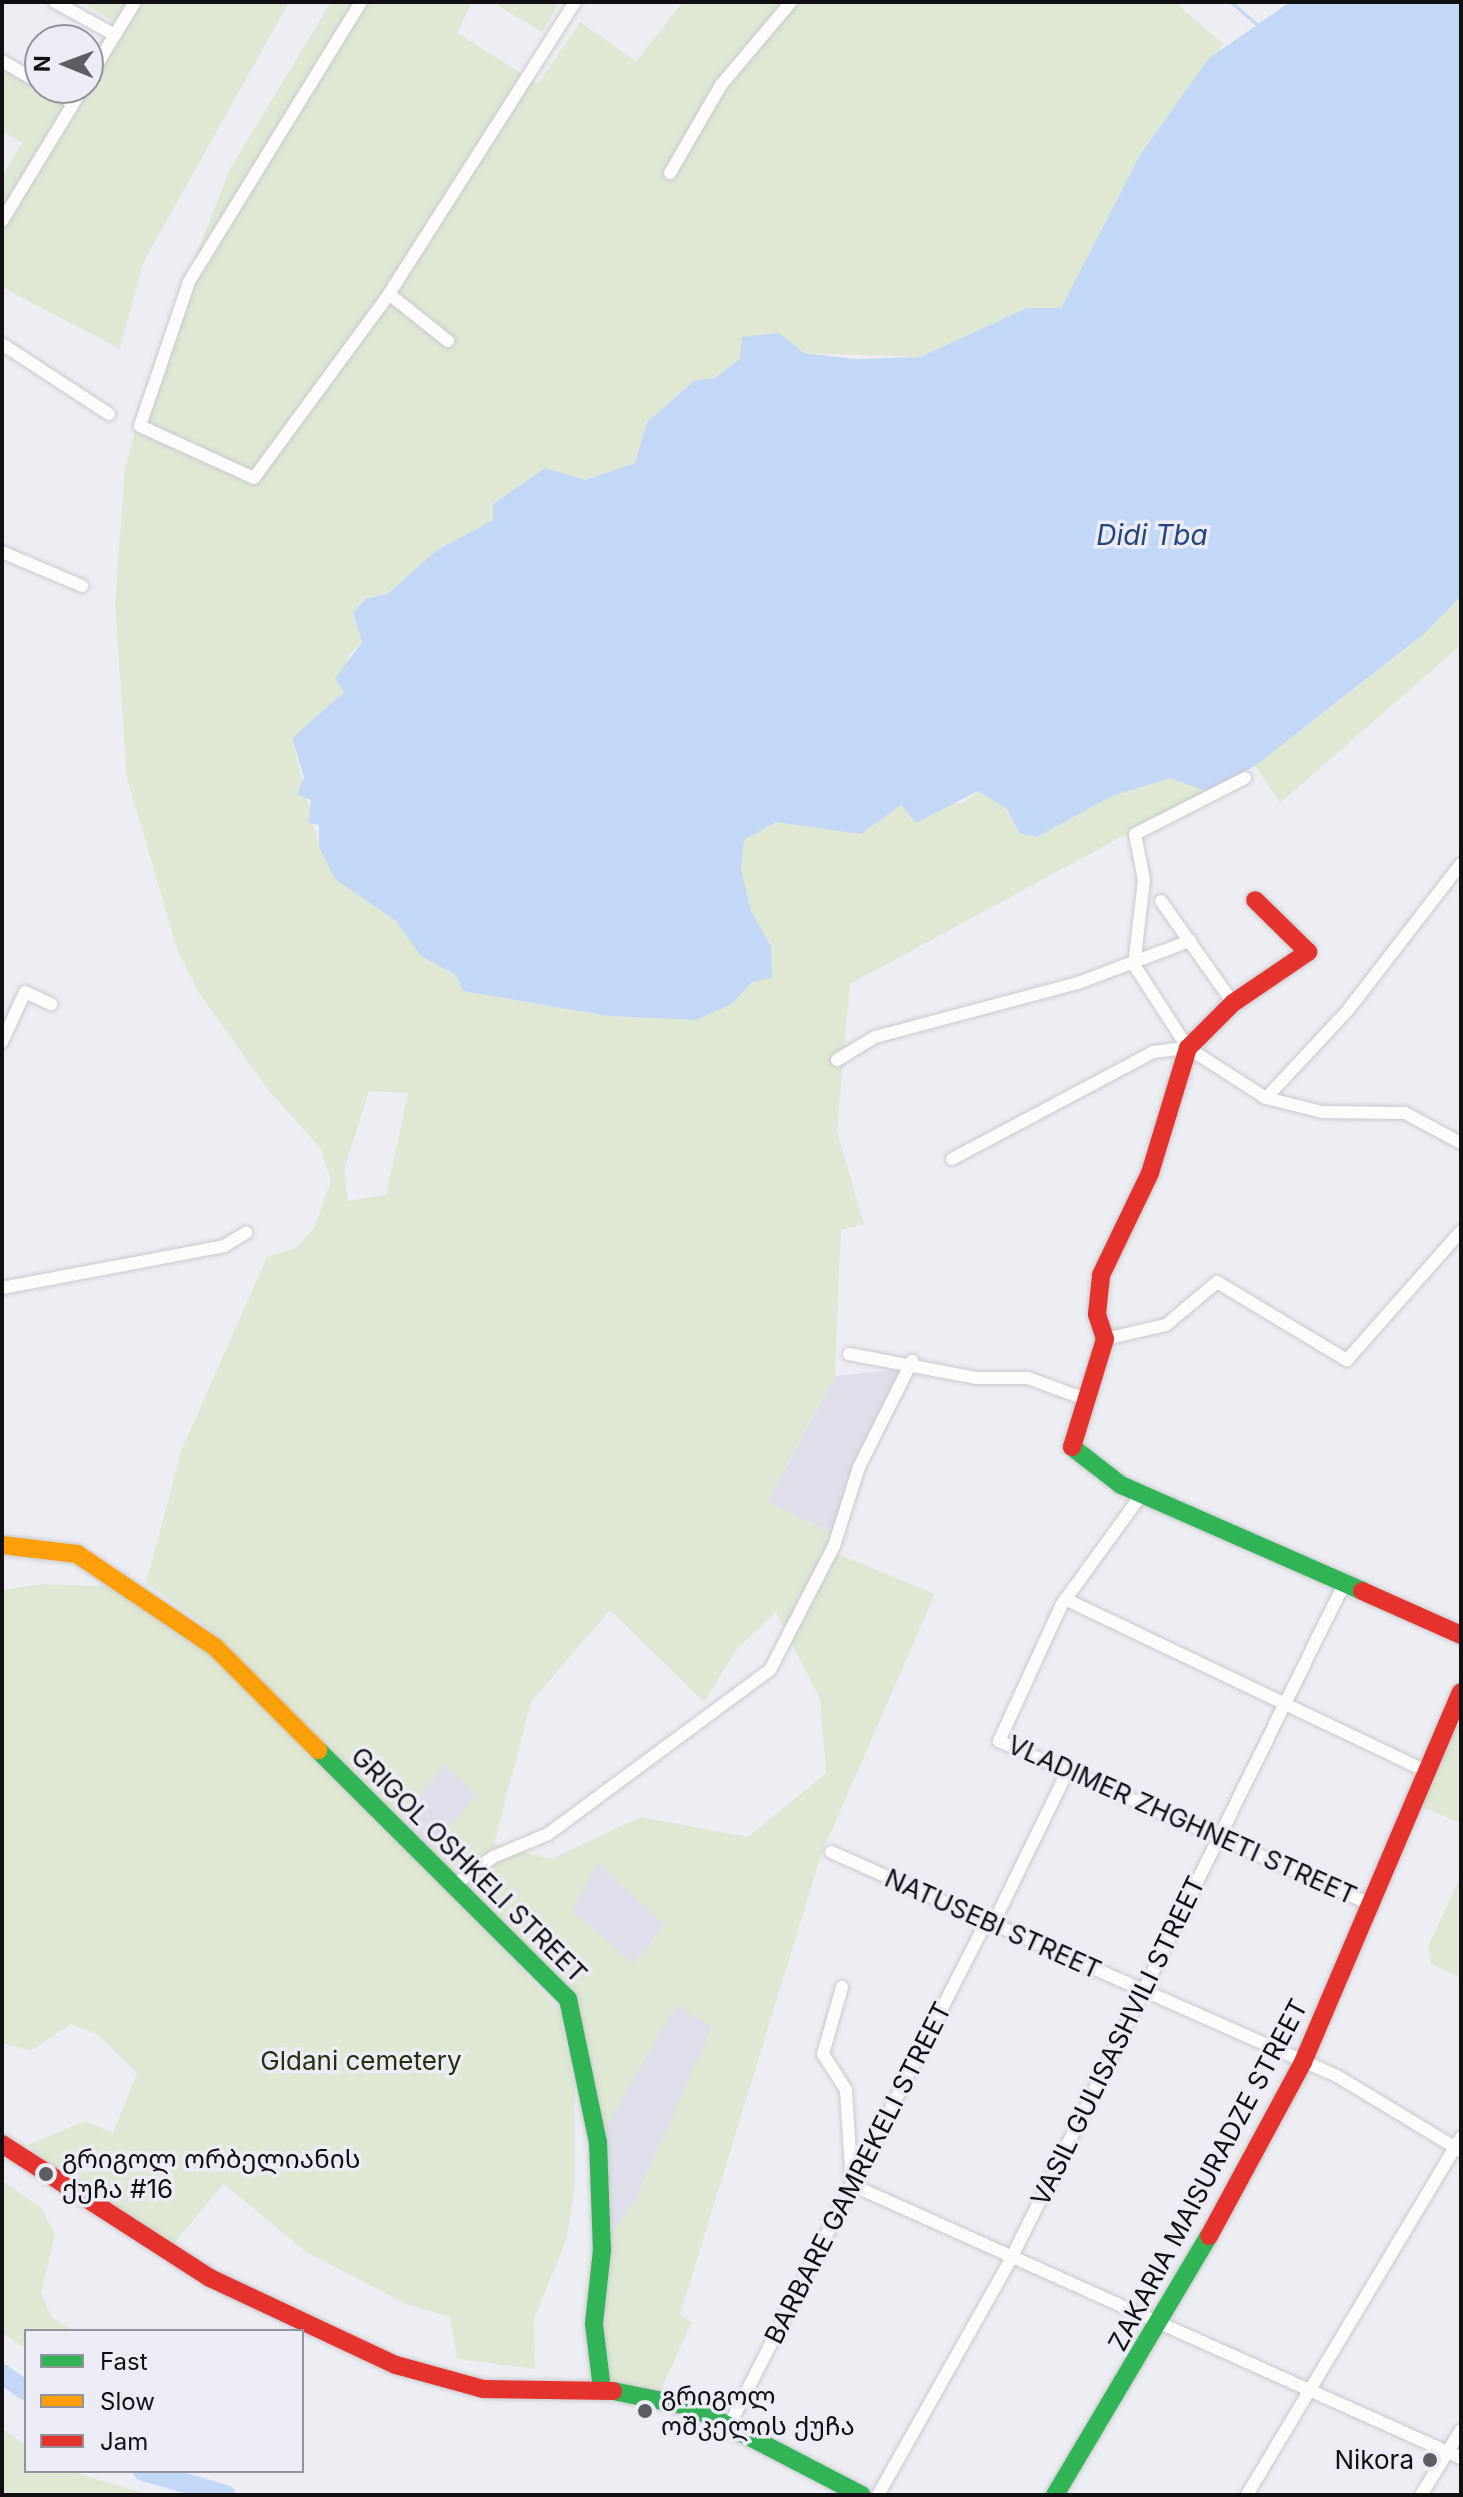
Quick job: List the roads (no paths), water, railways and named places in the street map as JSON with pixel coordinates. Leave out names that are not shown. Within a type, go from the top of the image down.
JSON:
[{"type":"street","points":[[55,2],[115,35]]},
{"type":"street","points":[[104,53],[135,2]]},
{"type":"street","points":[[361,2],[189,282],[140,426],[254,478],[389,294],[575,2]]},
{"type":"street","points":[[670,173],[721,85],[791,2]]},
{"type":"street","points":[[2,61],[24,74]]},
{"type":"street","points":[[2,221],[72,104]]},
{"type":"street","points":[[389,294],[448,341]]},
{"type":"street","points":[[2,344],[109,414]]},
{"type":"street","points":[[2,552],[82,586]]},
{"type":"street","points":[[1245,778],[1135,834],[1144,880],[1134,965],[1188,1048],[1266,1098],[1322,1112],[1405,1113],[1461,1143]]},
{"type":"street","points":[[1266,1098],[1348,1010],[1461,864]]},
{"type":"street","points":[[1255,900],[1308,952],[1233,1003],[1188,1048],[1150,1173],[1101,1275],[1097,1314],[1105,1339],[1070,1446],[1142,1494],[1461,1635]]},
{"type":"street","points":[[1161,901],[1233,1003]]},
{"type":"street","points":[[837,1060],[875,1037],[1134,965],[1190,941]]},
{"type":"street","points":[[2,1042],[25,992],[51,1004]]},
{"type":"street","points":[[952,1159],[1153,1052],[1188,1048]]},
{"type":"street","points":[[1105,1339],[1166,1325],[1217,1282],[1347,1360],[1461,1231]]},
{"type":"street","points":[[2,1288],[224,1246],[246,1233]]},
{"type":"street","points":[[849,1354],[912,1361],[976,1378],[1028,1378],[1085,1399]]},
{"type":"street","points":[[455,1884],[493,1857],[548,1834],[770,1670],[834,1546],[859,1467],[912,1361]]},
{"type":"street","points":[[1142,1494],[1065,1599],[1426,1771]]},
{"type":"street","name":"GRIGOL OSHKELI STREET","points":[[2,1545],[77,1554],[109,1572],[215,1647],[455,1884],[573,2008],[598,2142],[602,2250],[594,2324],[602,2389]]},
{"type":"street","name":"VASIL GULISASHVILI STREET","points":[[878,2495],[1013,2255],[1147,1993],[1215,1839],[1345,1582]]},
{"type":"street","name":"VLADIMER ZHGHNETI STREET","points":[[1065,1599],[999,1733],[1002,1745],[1371,1904]]},
{"type":"street","name":"ZAKARIA MAISURADZE STREET","points":[[1055,2495],[1163,2322],[1303,2062],[1461,1692]]},
{"type":"street","name":"BARBARE GAMREKELI STREET","points":[[730,2424],[1066,1774]]},
{"type":"street","name":"NATUSEBI STREET","points":[[831,1852],[1303,2062],[1459,2145]]},
{"type":"street","points":[[842,1987],[823,2054],[846,2090],[852,2185],[1310,2386],[1461,2458]]},
{"type":"street","points":[[2,2144],[210,2278],[396,2365],[483,2389],[602,2389],[692,2407],[862,2495]]},
{"type":"street","points":[[1247,2495],[1310,2386],[1459,2145]]},
{"type":"street","points":[[1421,2495],[1461,2430]]},
{"type":"water","name":"Didi Tba","points":[[1290,2],[1461,2],[1461,596],[1425,633],[1255,766],[1206,791],[1170,778],[1112,796],[1037,837],[1019,833],[1007,809],[978,791],[916,823],[901,805],[861,834],[776,822],[744,840],[741,869],[751,911],[771,946],[772,978],[752,982],[732,1004],[696,1020],[608,1016],[463,991],[456,975],[421,956],[396,921],[335,879],[319,846],[319,825],[308,823],[311,800],[297,794],[304,777],[292,738],[344,692],[335,679],[362,642],[353,613],[365,599],[387,594],[437,550],[493,520],[493,504],[545,468],[585,480],[635,463],[647,422],[694,381],[715,378],[740,359],[742,337],[779,333],[804,353],[856,359],[920,357],[1027,308],[1061,308],[1140,155],[1209,58]]},
{"type":"waterway","points":[[1231,2],[1261,28]]},
{"type":"waterway","points":[[2,2374],[24,2390]]},
{"type":"waterway","points":[[150,2473],[226,2495]]},
{"type":"place","name":"გრიგოლ ორბელიანის ქუჩა #16","points":[[46,2174]]},
{"type":"place","name":"გრიგოლ ოშკელის ქუჩა","points":[[645,2411]]},
{"type":"place","name":"Nikora","points":[[1430,2460]]},
{"type":"park label","name":"Gldani cemetery","points":[[361,2061]]}]
